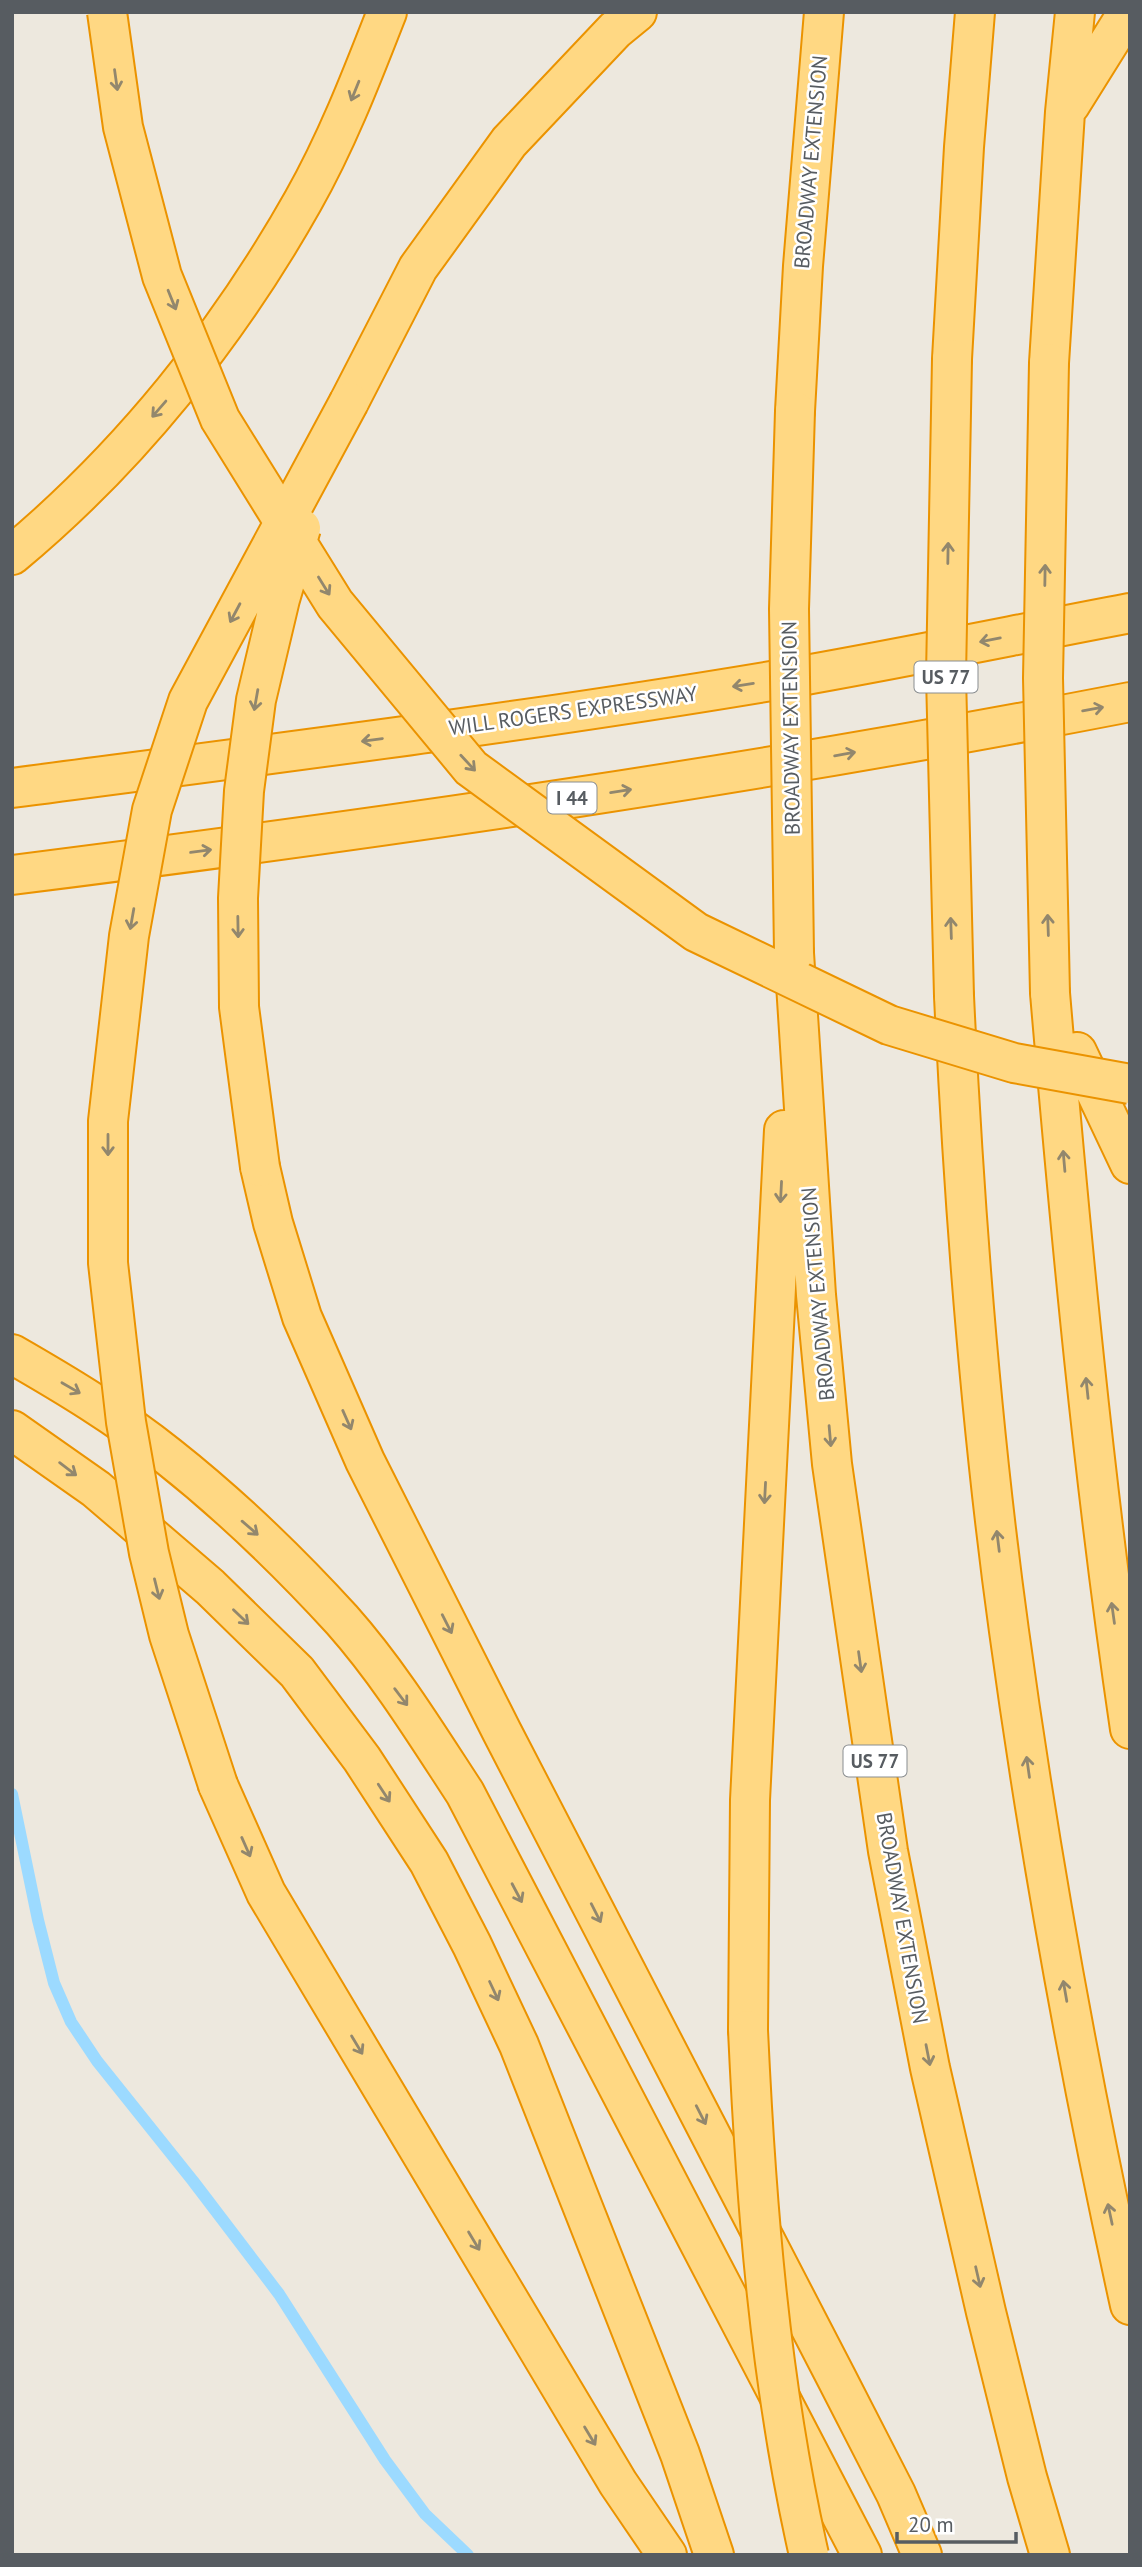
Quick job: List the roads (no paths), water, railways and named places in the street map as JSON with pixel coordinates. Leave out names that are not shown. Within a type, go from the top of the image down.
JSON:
[{"type":"highway","points":[[107,12],[123,127],[162,276],[220,419],[335,604],[471,768],[696,932],[841,1002],[889,1025],[1014,1063],[1130,1084]]},
{"type":"highway","points":[[12,555],[106,470],[219,332],[259,274],[304,199],[344,117],[387,12]]},
{"type":"highway","points":[[638,12],[615,30],[509,142],[418,268],[194,689],[152,810],[129,936],[108,1121],[108,1263],[126,1422],[149,1553],[169,1635],[218,1785],[266,1893],[618,2483],[667,2555]]},
{"type":"highway","name":"BROADWAY EXTENSION","points":[[824,12],[803,266],[789,609],[794,953],[815,1282],[832,1464],[888,1852],[930,2068],[983,2298],[1027,2477],[1050,2555]]},
{"type":"highway","name":"US 77","points":[[975,12],[952,359],[946,676],[954,996],[970,1262],[987,1447],[1008,1629],[1035,1813],[1066,1995],[1130,2305]]},
{"type":"highway","points":[[1074,12],[1049,363],[1043,678],[1050,993],[1077,1298],[1106,1565],[1130,1730]]},
{"type":"highway","points":[[1065,112],[1128,12]]},
{"type":"highway","points":[[349,402],[313,484],[280,599],[256,700],[244,791],[238,898],[239,1007],[260,1167],[274,1223],[302,1317],[365,1461],[896,2494],[922,2555]]},
{"type":"highway","name":"WILL ROGERS EXPRESSWAY","points":[[12,788],[474,726],[785,679],[1130,613]]},
{"type":"highway","name":"I 44","points":[[12,875],[496,810],[773,766],[1130,702]]},
{"type":"highway","points":[[794,953],[750,1800],[748,2030],[751,2106],[772,2332],[798,2505],[809,2555]]},
{"type":"highway","points":[[1050,993],[1130,1164]]},
{"type":"highway","points":[[12,1354],[82,1394],[168,1456],[260,1537],[343,1621],[408,1706],[466,1793],[862,2555]]},
{"type":"highway","points":[[12,1430],[96,1489],[209,1587],[297,1672],[362,1759],[429,1862],[519,2045],[680,2454],[714,2555]]},
{"type":"waterway","points":[[12,1794],[54,1983],[71,2022],[97,2061],[279,2294],[385,2460],[425,2514],[468,2555]]}]
